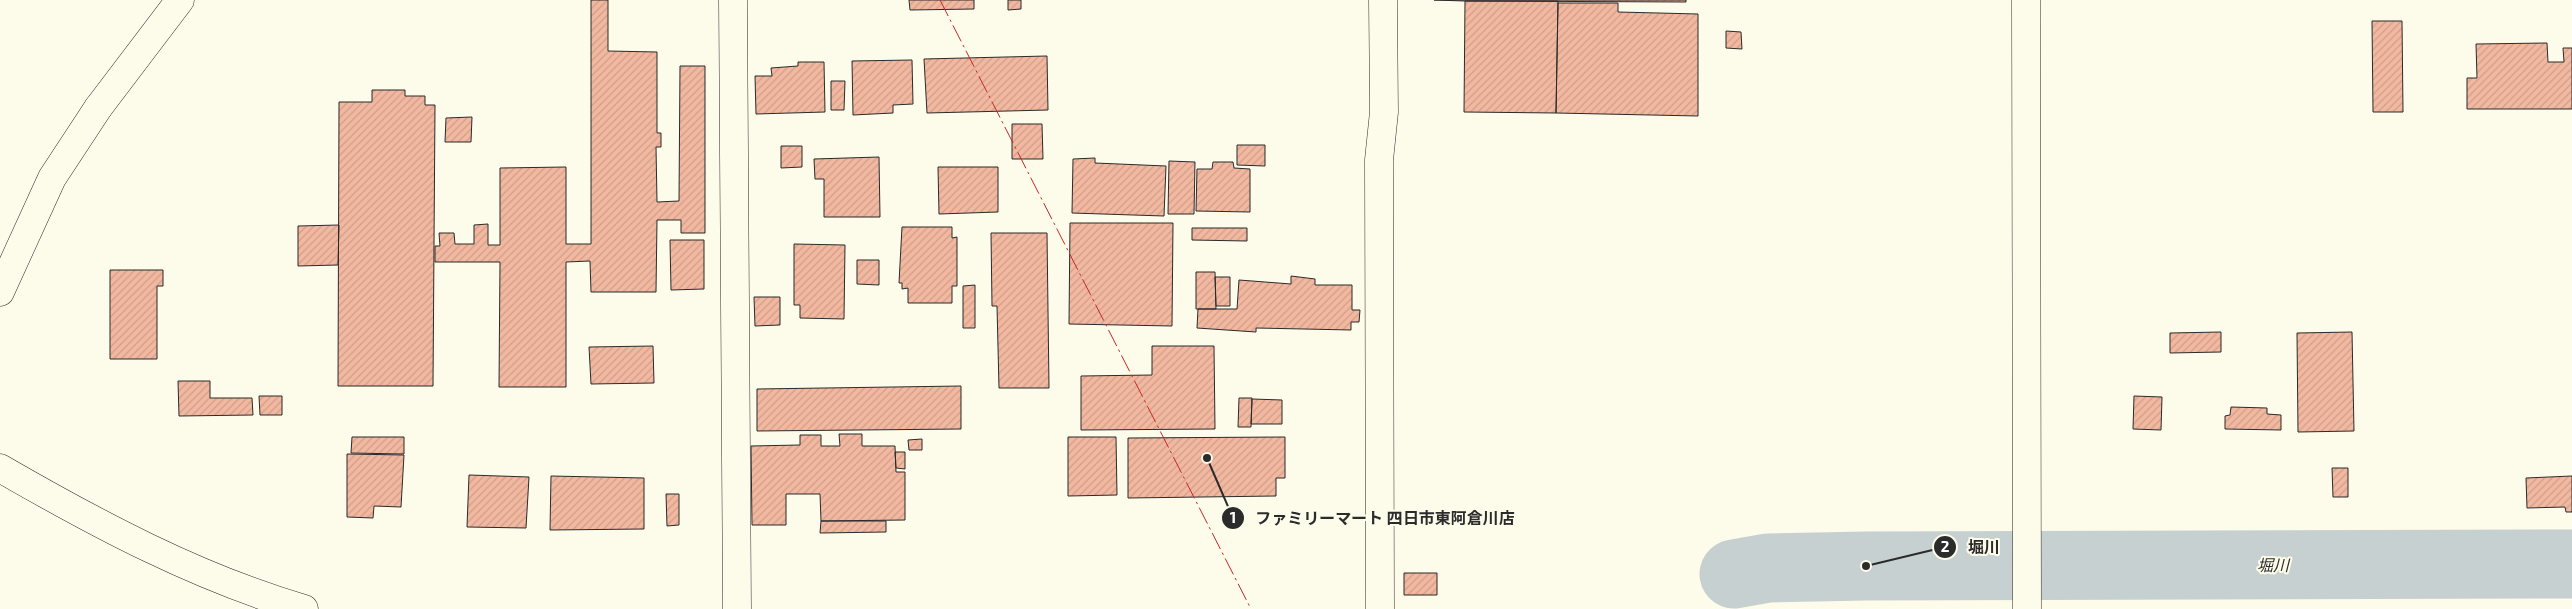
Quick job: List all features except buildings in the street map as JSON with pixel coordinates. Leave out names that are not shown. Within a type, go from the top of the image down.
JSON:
[{"type":"street","points":[[0,292],[52,178],[98,108],[180,0]]},
{"type":"street","points":[[733,0],[737,609]]},
{"type":"street","points":[[1380,609],[1379,160],[1384,112],[1383,0]]},
{"type":"street","points":[[2026,0],[2027,607]]},
{"type":"street","points":[[0,468],[71,509],[179,564],[304,609]]},
{"type":"waterway","name":"堀川","points":[[1734,574],[1768,568],[1866,566],[2572,564]]},
{"type":"power","points":[[940,0],[1251,609]]},
{"type":"place","name":"ファミリーマート 四日市東阿倉川店","points":[[1207,458]]},
{"type":"place","name":"堀川","points":[[1866,566]]}]
